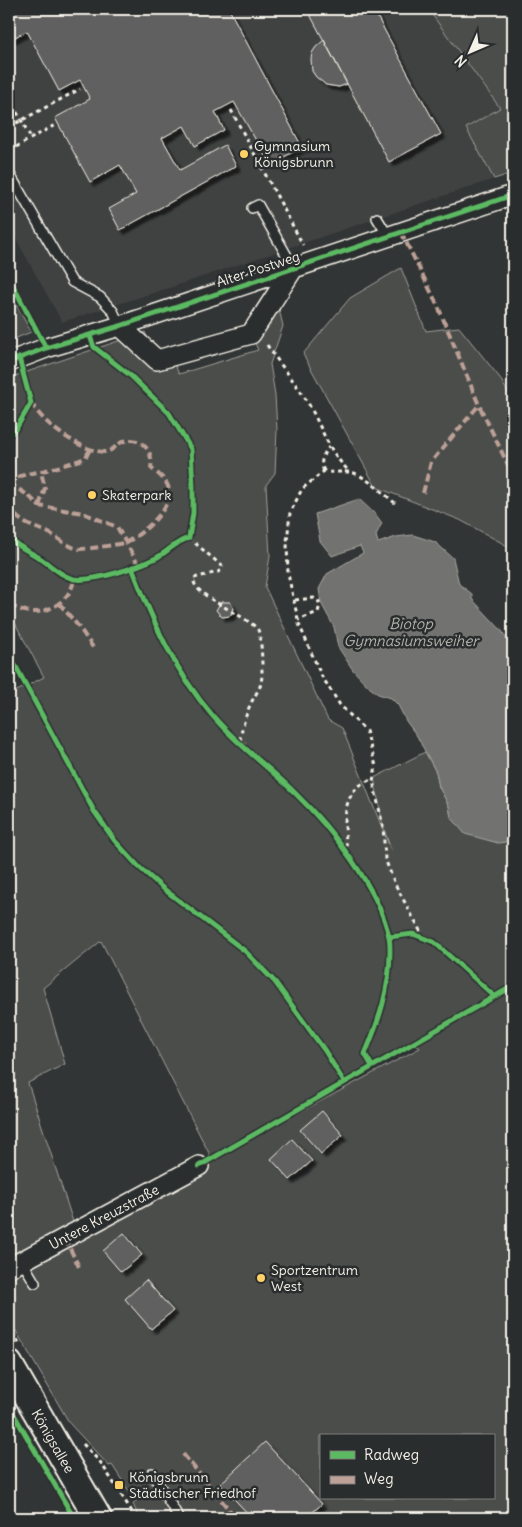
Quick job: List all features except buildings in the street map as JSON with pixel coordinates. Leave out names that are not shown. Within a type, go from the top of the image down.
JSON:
[{"type":"street","name":"Alter Postweg","points":[[9,362],[46,348],[293,270],[388,236],[513,195]]},
{"type":"street","name":"Alter Postweg","points":[[120,326],[156,360],[251,334],[293,270]]},
{"type":"street","name":"Untere Kreuzstraße","points":[[15,1265],[199,1166]]},
{"type":"street","name":"Königsallee","points":[[9,1364],[98,1518]]},
{"type":"lane","points":[[9,173],[72,282],[100,297],[113,311],[120,326]]},
{"type":"lane","points":[[252,208],[258,205],[293,270]]},
{"type":"lane","points":[[377,218],[388,236]]},
{"type":"lane","points":[[15,1265],[35,1283]]},
{"type":"lane","points":[[152,1473],[179,1518]]},
{"type":"path","points":[[9,127],[80,89]]},
{"type":"path","points":[[9,98],[31,138]]},
{"type":"path","points":[[231,110],[306,250]]},
{"type":"path","points":[[9,151],[55,125]]},
{"type":"path","points":[[9,295],[16,291]]},
{"type":"path","points":[[267,309],[264,341],[304,396],[329,447],[339,461],[350,471],[367,480],[395,503]]},
{"type":"path","points":[[324,471],[321,460],[329,447]]},
{"type":"path","points":[[324,471],[334,474],[350,471]]},
{"type":"path","points":[[324,471],[302,489],[290,513],[287,568],[298,620],[302,634],[321,675],[340,705],[366,731],[376,766],[374,778],[383,826],[385,859],[424,938]]},
{"type":"path","points":[[189,538],[222,566],[222,569],[218,572],[194,578],[195,587],[220,605],[243,616],[259,632],[261,683],[244,720],[240,738],[258,761]]},
{"type":"path","points":[[295,600],[314,598],[318,600],[320,605],[318,612],[298,620]]},
{"type":"path","points":[[347,854],[345,813],[350,796],[356,788],[374,778]]},
{"type":"shaded area","name":"Gymnasium Königsbrunn","points":[[9,9],[428,9],[500,108],[466,128],[494,179],[62,322],[9,226]]},
{"type":"shaded area","points":[[428,9],[513,9],[513,173],[494,179],[466,128],[500,108]]},
{"type":"shaded area","points":[[401,268],[426,331],[459,327],[500,378],[513,402],[513,549],[460,520],[376,487],[303,354],[350,298]]},
{"type":"shaded area","points":[[12,297],[31,332],[9,341],[9,299]]},
{"type":"shaded area","points":[[267,309],[279,309],[283,326],[270,364],[275,395],[277,430],[275,473],[266,485],[270,556],[265,587],[328,720],[342,728],[391,850],[383,826],[374,778],[425,752],[436,772],[439,787],[449,806],[451,817],[497,842],[513,841],[513,1518],[139,1518],[133,1504],[136,1502],[112,1465],[109,1466],[70,1424],[9,1319],[9,695],[44,677],[9,612],[9,378],[145,332],[161,369],[172,359],[179,374],[258,350],[251,334]],"holes":[[[101,941],[212,1159],[76,1231],[28,1083],[65,1064],[43,988]],[[414,1042],[420,1048],[218,1156]]]},
{"type":"water","name":"Biotop Gymnasiumsweiher","points":[[359,499],[382,523],[376,535],[378,543],[396,537],[413,535],[435,542],[453,558],[459,584],[472,594],[472,599],[502,631],[513,650],[513,841],[498,843],[465,834],[451,817],[449,806],[439,787],[436,772],[398,705],[391,698],[378,694],[370,688],[353,670],[338,647],[334,627],[321,603],[319,589],[327,574],[363,553],[360,546],[332,556],[320,541],[315,514]]},
{"type":"marked path","points":[[401,232],[437,304],[479,405],[513,475]]},
{"type":"marked path","points":[[9,505],[16,516],[25,523],[47,532],[72,547],[81,549],[127,542],[150,525],[168,501],[169,492],[167,484],[151,468],[151,456],[141,443],[130,440],[124,441],[110,451],[104,452],[84,447],[52,427],[31,401]]},
{"type":"marked path","points":[[423,493],[431,462],[479,405]]},
{"type":"marked path","points":[[9,485],[9,483],[21,476],[80,460],[86,457],[90,449]]},
{"type":"marked path","points":[[39,506],[45,488],[41,472]]},
{"type":"marked path","points":[[9,483],[29,496],[39,506],[83,513],[117,527],[138,564]]},
{"type":"marked path","points":[[9,606],[29,612],[46,610],[65,598],[74,579]]},
{"type":"marked path","points":[[59,603],[94,649]]},
{"type":"marked path","points":[[65,1238],[79,1267]]},
{"type":"marked path","points":[[183,1454],[236,1518]]},
{"type":"marked path","points":[[219,1518],[229,1510]]},
{"type":"cycle path","points":[[9,362],[46,348],[120,326],[513,195]]},
{"type":"cycle path","points":[[9,278],[46,348]]},
{"type":"cycle path","points":[[9,538],[55,570],[74,579],[104,576],[138,566],[156,558],[189,538],[193,513],[191,449],[169,413],[131,376],[94,347],[90,336]]},
{"type":"cycle path","points":[[9,436],[17,427],[31,403],[19,358]]},
{"type":"cycle path","points":[[132,567],[156,626],[176,663],[199,698],[232,736],[309,807],[351,859],[375,899],[384,918],[389,937],[390,965],[383,1004],[365,1054],[372,1066]]},
{"type":"cycle path","points":[[9,654],[94,811],[115,841],[139,867],[165,890],[245,951],[275,982],[325,1051],[344,1082]]},
{"type":"cycle path","points":[[389,937],[413,934],[434,942],[494,996]]},
{"type":"cycle path","points":[[199,1166],[513,986]]},
{"type":"cycle path","points":[[9,1406],[74,1518]]},
{"type":"place","name":"Gymnasium Königsbrunn","points":[[244,154]]},
{"type":"place","name":"Skaterpark","points":[[92,495]]},
{"type":"place","name":"Sportzentrum West","points":[[261,1278]]},
{"type":"place","name":"Königsbrunn Städtischer Friedhof","points":[[119,1485]]}]
